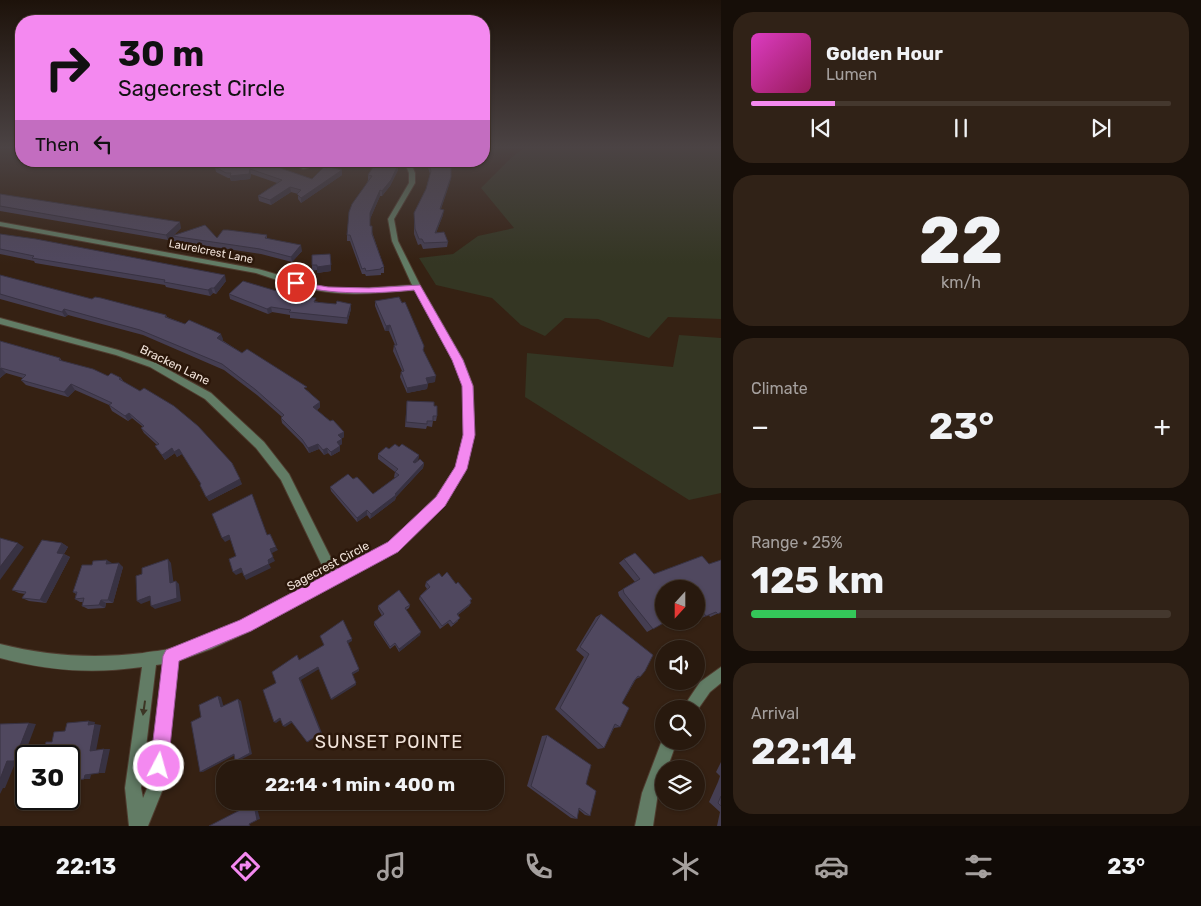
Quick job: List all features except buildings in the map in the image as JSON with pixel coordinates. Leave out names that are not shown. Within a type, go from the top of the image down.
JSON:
[{"type":"street","name":"Sagecrest Circle","points":[[0,651],[30,659],[80,664],[113,664],[171,656],[206,644],[245,626],[393,547],[440,502],[461,469],[469,435],[468,386],[458,360],[417,287],[395,241],[391,219],[410,187]]},
{"type":"street","name":"Laurelcrest Lane","points":[[0,224],[258,271],[296,283],[328,290],[369,291],[417,287]]},
{"type":"street","name":"Bracken Lane","points":[[0,320],[118,353],[152,366],[208,396],[260,445],[285,477],[335,578]]},
{"type":"street","points":[[138,826],[157,784],[171,656]]},
{"type":"street","points":[[138,826],[133,788],[150,659]]},
{"type":"street","points":[[696,700],[705,687],[721,674]]},
{"type":"street","points":[[644,826],[650,794],[667,750]]},
{"type":"green space","points":[[721,187],[721,319],[668,317],[649,338],[598,319],[565,318],[545,336],[521,325],[492,298],[436,285],[419,258],[453,254],[478,236],[514,228],[481,188]]},
{"type":"green space","points":[[679,335],[721,338],[721,493],[689,500],[525,397],[527,353],[673,367]]},
{"type":"district","name":"SUNSET POINTE","points":[[389,742]]},
{"type":"route","points":[[159,766],[171,656],[206,644],[245,626],[393,547],[440,502],[461,469],[469,435],[468,386],[458,360],[417,287],[369,291],[328,290],[296,283]]}]
